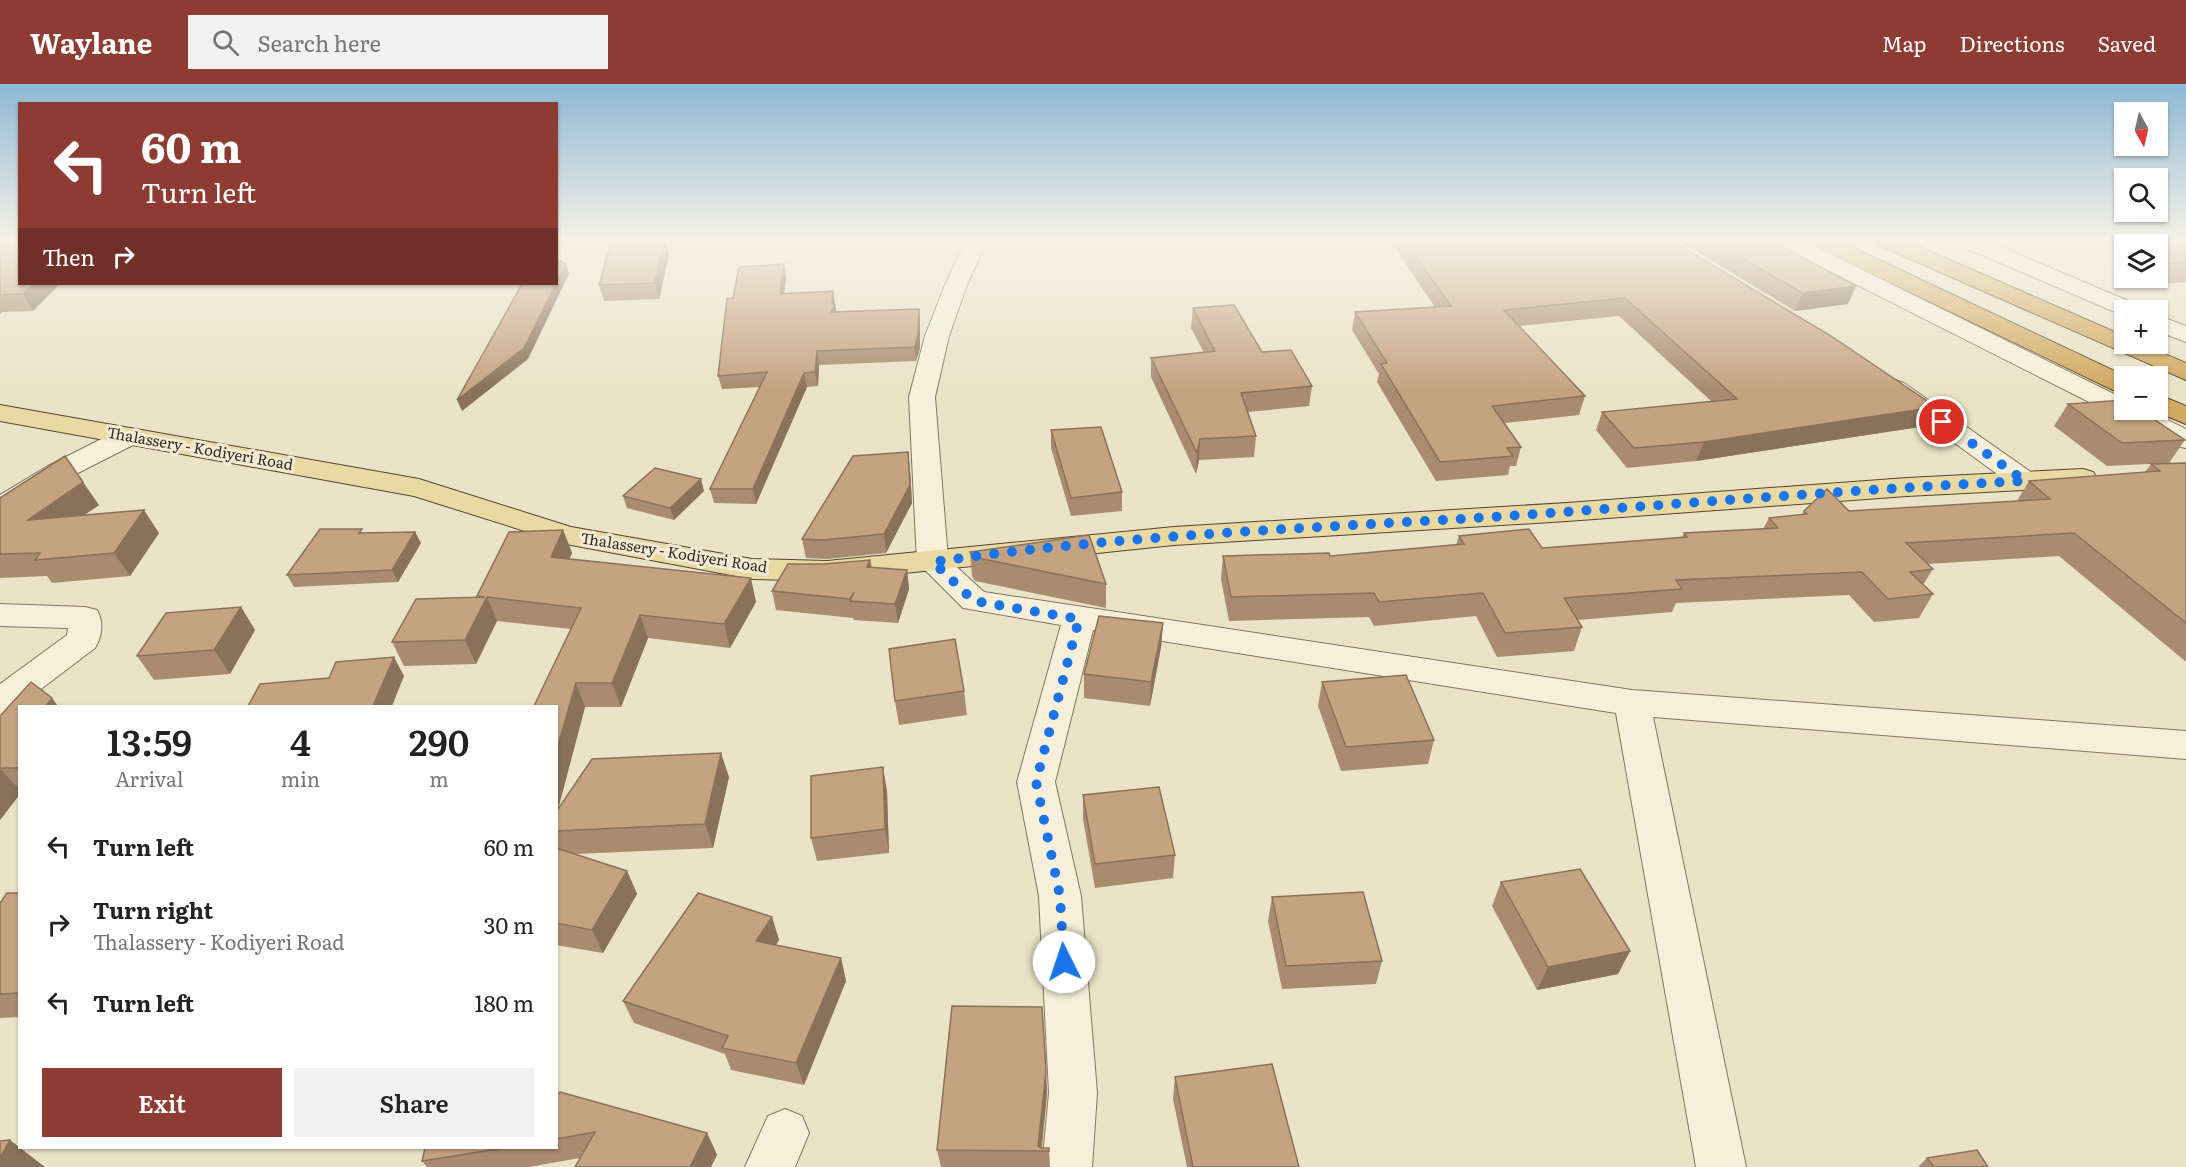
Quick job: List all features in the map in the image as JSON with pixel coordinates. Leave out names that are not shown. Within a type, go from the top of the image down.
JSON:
[{"type":"highway","points":[[1923,290],[2114,381]]},
{"type":"highway","points":[[1999,290],[2186,372]]},
{"type":"highway","points":[[2168,407],[2186,416]]},
{"type":"main road","name":"Thalassery - Kodiyeri Road","points":[[0,412],[419,488],[566,535],[752,569],[827,571],[1174,536],[1578,511],[1907,487],[2106,477]]},
{"type":"street","points":[[954,290],[937,336],[922,397],[933,562],[974,601],[1632,703],[2186,745]]},
{"type":"street","points":[[1885,290],[2114,404]]},
{"type":"street","points":[[2082,290],[2114,303]]},
{"type":"street","points":[[2168,327],[2186,335]]},
{"type":"street","points":[[1874,372],[2025,481]]},
{"type":"street","points":[[2147,420],[2186,440]]},
{"type":"street","points":[[0,508],[58,472],[129,436]]},
{"type":"street","points":[[0,615],[85,618],[83,640],[0,702]]},
{"type":"street","points":[[1067,1167],[1073,1093],[1060,896],[1036,782],[1079,619]]},
{"type":"street","points":[[1632,703],[1721,1167]]},
{"type":"building","points":[[0,290],[27,290],[23,294],[0,295]]},
{"type":"building","points":[[519,290],[553,290],[524,348],[457,400]]},
{"type":"building","points":[[735,290],[781,290],[780,294],[833,291],[832,303],[835,305],[831,312],[919,309],[918,334],[915,347],[817,351],[815,372],[804,373],[753,489],[710,489],[767,372],[718,376],[727,299],[733,298]]},
{"type":"building","points":[[1439,290],[1753,290],[1831,336],[1936,407],[1704,442],[1634,448],[1602,412],[1737,399],[1625,298],[1504,310],[1585,396],[1492,406],[1521,447],[1507,448],[1513,456],[1440,462],[1381,364],[1387,363],[1355,312],[1451,306]]},
{"type":"building","points":[[1796,290],[1829,290],[1802,293]]},
{"type":"building","points":[[1234,305],[1262,352],[1291,350],[1312,386],[1241,393],[1256,436],[1200,439],[1197,453],[1151,358],[1215,351],[1193,308]]},
{"type":"building","points":[[2114,401],[2114,420],[2155,420],[2185,440],[2122,443],[2068,404]]},
{"type":"building","points":[[1101,427],[1122,492],[1071,498],[1051,430]]},
{"type":"building","points":[[908,452],[910,485],[884,534],[823,540],[802,539],[853,456]]},
{"type":"building","points":[[65,456],[83,482],[28,520],[144,510],[114,553],[35,560],[40,553],[0,554],[0,498]]},
{"type":"building","points":[[2186,463],[2186,623],[2074,533],[1906,543],[1933,569],[1910,572],[1933,594],[1888,599],[1862,572],[1676,580],[1682,589],[1564,598],[1582,627],[1505,633],[1483,593],[1379,602],[1374,593],[1231,597],[1223,556],[1329,553],[1330,556],[1464,544],[1459,536],[1529,529],[1542,548],[1687,537],[1684,533],[1778,528],[1769,518],[1807,514],[1804,511],[1827,489],[1849,511],[2050,499],[2029,481],[2160,471],[2151,464]]},
{"type":"building","points":[[655,468],[701,479],[670,508],[623,496]]},
{"type":"building","points":[[320,529],[362,529],[359,533],[415,532],[392,570],[287,575]]},
{"type":"building","points":[[563,530],[551,557],[751,578],[724,624],[640,615],[612,683],[576,683],[558,745],[558,705],[534,705],[581,608],[487,597],[465,640],[392,642],[416,599],[485,597],[477,596],[509,532]]},
{"type":"building","points":[[1089,535],[1106,584],[973,557],[970,552]]},
{"type":"building","points":[[870,560],[867,567],[907,570],[895,604],[850,601],[854,592],[850,599],[772,591],[788,564]]},
{"type":"building","points":[[241,607],[214,650],[137,656],[166,613]]},
{"type":"building","points":[[1099,616],[1163,623],[1151,682],[1084,674]]},
{"type":"building","points":[[955,639],[964,691],[895,701],[889,649]]},
{"type":"building","points":[[394,657],[373,705],[249,705],[260,684],[329,678],[336,662]]},
{"type":"building","points":[[1406,675],[1434,740],[1346,747],[1322,682]]},
{"type":"building","points":[[31,682],[52,698],[47,705],[18,705],[18,768],[0,768],[0,716]]},
{"type":"building","points":[[721,753],[705,824],[558,831],[558,809],[592,759]]},
{"type":"building","points":[[883,767],[885,829],[811,838],[811,776]]},
{"type":"building","points":[[1159,787],[1175,855],[1095,864],[1083,795]]},
{"type":"building","points":[[558,849],[627,871],[592,930],[558,923]]},
{"type":"building","points":[[1580,869],[1630,951],[1548,967],[1501,882]]},
{"type":"building","points":[[1363,892],[1382,961],[1286,966],[1272,897]]},
{"type":"building","points":[[7,893],[18,893],[18,993],[0,994],[0,903]]},
{"type":"building","points":[[698,893],[772,917],[756,941],[841,958],[796,1063],[722,1048],[728,1036],[623,1001]]},
{"type":"building","points":[[952,1006],[1042,1007],[1046,1071],[1038,1146],[1049,1148],[1049,1151],[937,1150]]},
{"type":"building","points":[[1272,1064],[1299,1167],[1193,1167],[1175,1077]]},
{"type":"building","points":[[560,1092],[707,1133],[690,1167],[575,1167],[595,1132],[558,1139],[558,1094]]},
{"type":"building","points":[[10,1140],[0,1158],[0,1141]]},
{"type":"building","points":[[425,1149],[498,1149],[422,1161]]},
{"type":"building","points":[[1977,1150],[1988,1167],[1934,1167],[1927,1158]]},
{"type":"route","points":[[1064,962],[1060,896],[1036,782],[1079,619],[974,601],[933,562],[1174,536],[2025,481],[1942,422]]}]
